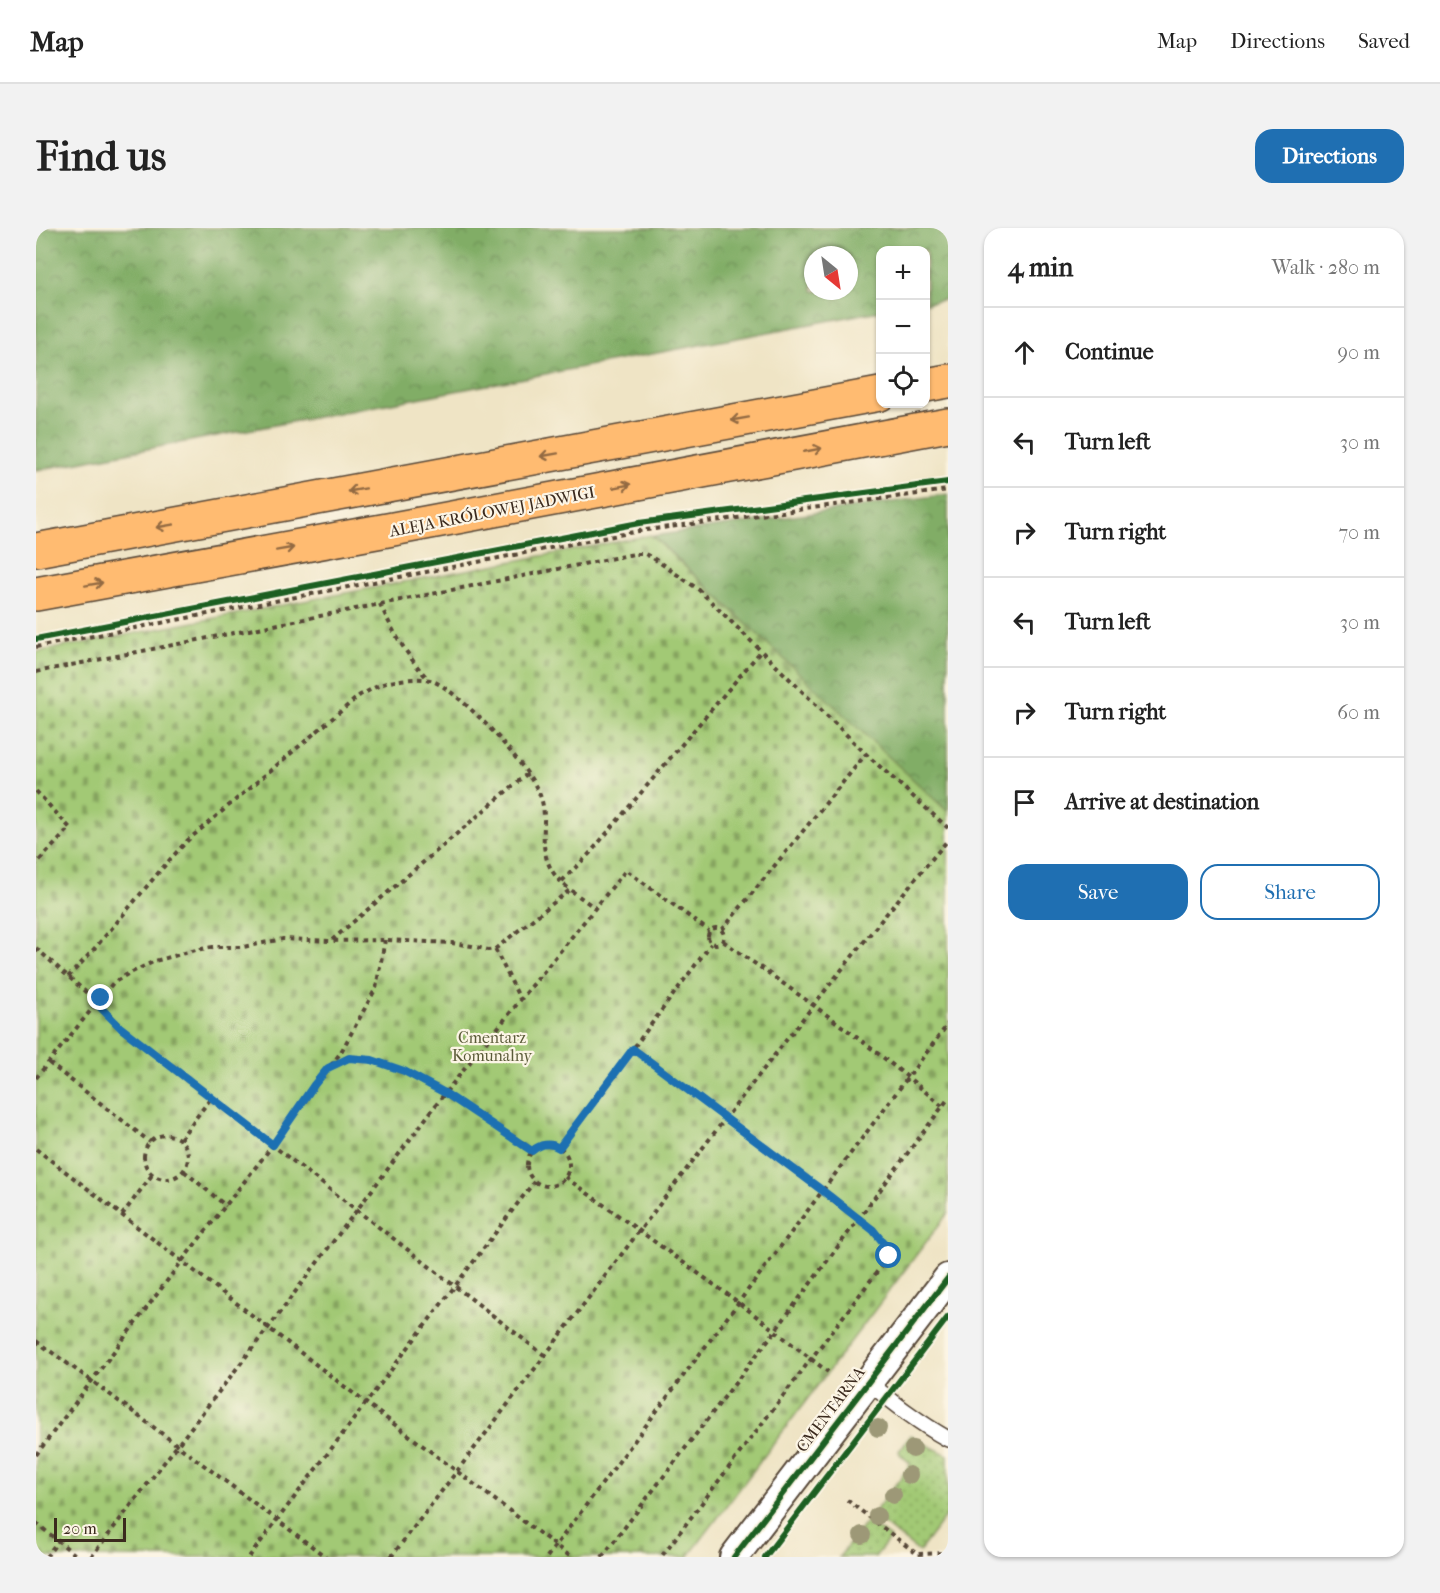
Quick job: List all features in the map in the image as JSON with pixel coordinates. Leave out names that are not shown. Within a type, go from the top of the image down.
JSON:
[{"type":"main road","points":[[930,384],[948,381]]},
{"type":"main road","points":[[36,550],[876,394]]},
{"type":"main road","name":"ALEJA KRÓLOWEJ JADWIGI","points":[[36,594],[948,425]]},
{"type":"street","name":"CMENTARNA","points":[[734,1557],[948,1278]]},
{"type":"lane","points":[[868,1382],[919,1422],[948,1439]]},
{"type":"path","points":[[36,647],[639,531],[948,490]]},
{"type":"path","points":[[36,672],[634,554],[645,554],[698,589],[866,754],[948,828]]},
{"type":"path","points":[[380,604],[400,644],[429,680]]},
{"type":"path","points":[[562,881],[590,853],[761,651]]},
{"type":"path","points":[[68,977],[188,840],[360,695],[382,684],[410,679],[429,680],[448,689],[513,754],[536,783],[542,800],[544,819],[542,841],[546,858],[562,881],[595,908]]},
{"type":"path","points":[[722,930],[866,754]]},
{"type":"path","points":[[331,941],[528,773]]},
{"type":"path","points":[[36,792],[70,828],[36,864]]},
{"type":"path","points":[[390,1557],[725,1118],[888,910],[948,840]]},
{"type":"path","points":[[91,1557],[178,1446],[445,1093],[626,870],[709,932]]},
{"type":"path","points":[[36,1078],[113,983],[126,975],[177,954],[213,947],[258,945],[284,939],[385,940],[472,945],[488,950],[495,949],[571,889]]},
{"type":"path","points":[[714,928],[722,930],[725,934],[723,941],[718,945],[711,944],[708,938],[709,932],[714,928]]},
{"type":"path","points":[[36,1455],[182,1261],[273,1145],[314,1085],[341,1052],[376,988],[385,940]]},
{"type":"path","points":[[723,941],[908,1077],[942,1107]]},
{"type":"path","points":[[559,1148],[711,944]]},
{"type":"path","points":[[36,948],[121,1028],[544,1355]]},
{"type":"path","points":[[495,949],[520,999]]},
{"type":"path","points":[[547,1557],[948,1024]]},
{"type":"path","points":[[633,1049],[873,1230],[882,1241],[889,1256],[661,1557]]},
{"type":"path","points":[[328,1068],[349,1058],[372,1060],[404,1071],[445,1093],[532,1151]]},
{"type":"path","points":[[49,1062],[150,1142]]},
{"type":"path","points":[[180,1139],[211,1098]]},
{"type":"path","points":[[602,1557],[948,1099]]},
{"type":"path","points":[[163,1134],[180,1139],[189,1154],[184,1171],[169,1180],[152,1175],[144,1160],[144,1152],[150,1142],[163,1134]]},
{"type":"path","points":[[545,1144],[559,1148],[567,1155],[569,1163],[565,1177],[558,1184],[550,1186],[542,1186],[534,1182],[528,1176],[526,1167],[532,1151],[545,1144]]},
{"type":"path","points":[[36,1149],[366,1403],[571,1557]]},
{"type":"path","points":[[184,1171],[225,1206]]},
{"type":"path","points":[[122,1215],[152,1175]]},
{"type":"path","points":[[565,1177],[738,1302],[828,1372]]},
{"type":"path","points":[[249,1557],[534,1182]]},
{"type":"path","points":[[36,1341],[326,1557]]},
{"type":"path","points":[[847,1500],[917,1554],[946,1553],[948,1555]]},
{"type":"path","points":[[36,1523],[78,1557]]},
{"type":"path","points":[[46,1557],[58,1541]]},
{"type":"green space","points":[[36,228],[948,228],[948,299],[930,302],[930,246],[876,246],[876,312],[36,470]]},
{"type":"green space","points":[[948,494],[948,811],[896,766],[653,536]]},
{"type":"green space","name":"Cmentarz Komunalny","points":[[651,535],[948,812],[948,1213],[688,1557],[36,1557],[36,652]]},
{"type":"green space","points":[[911,1435],[948,1455],[948,1513],[919,1552],[872,1515],[911,1464],[899,1451]]},
{"type":"green space","points":[[867,1521],[890,1538],[875,1557],[839,1557]]},
{"type":"cycle path","points":[[36,639],[639,523],[948,482]]},
{"type":"cycle path","points":[[734,1557],[948,1278]]},
{"type":"cycle path","points":[[765,1557],[948,1317]]},
{"type":"route","points":[[101,998],[96,1003],[121,1028],[273,1145],[328,1068],[349,1058],[372,1060],[404,1071],[445,1093],[532,1151],[545,1144],[559,1148],[633,1049],[873,1230],[882,1241],[889,1256]]}]
